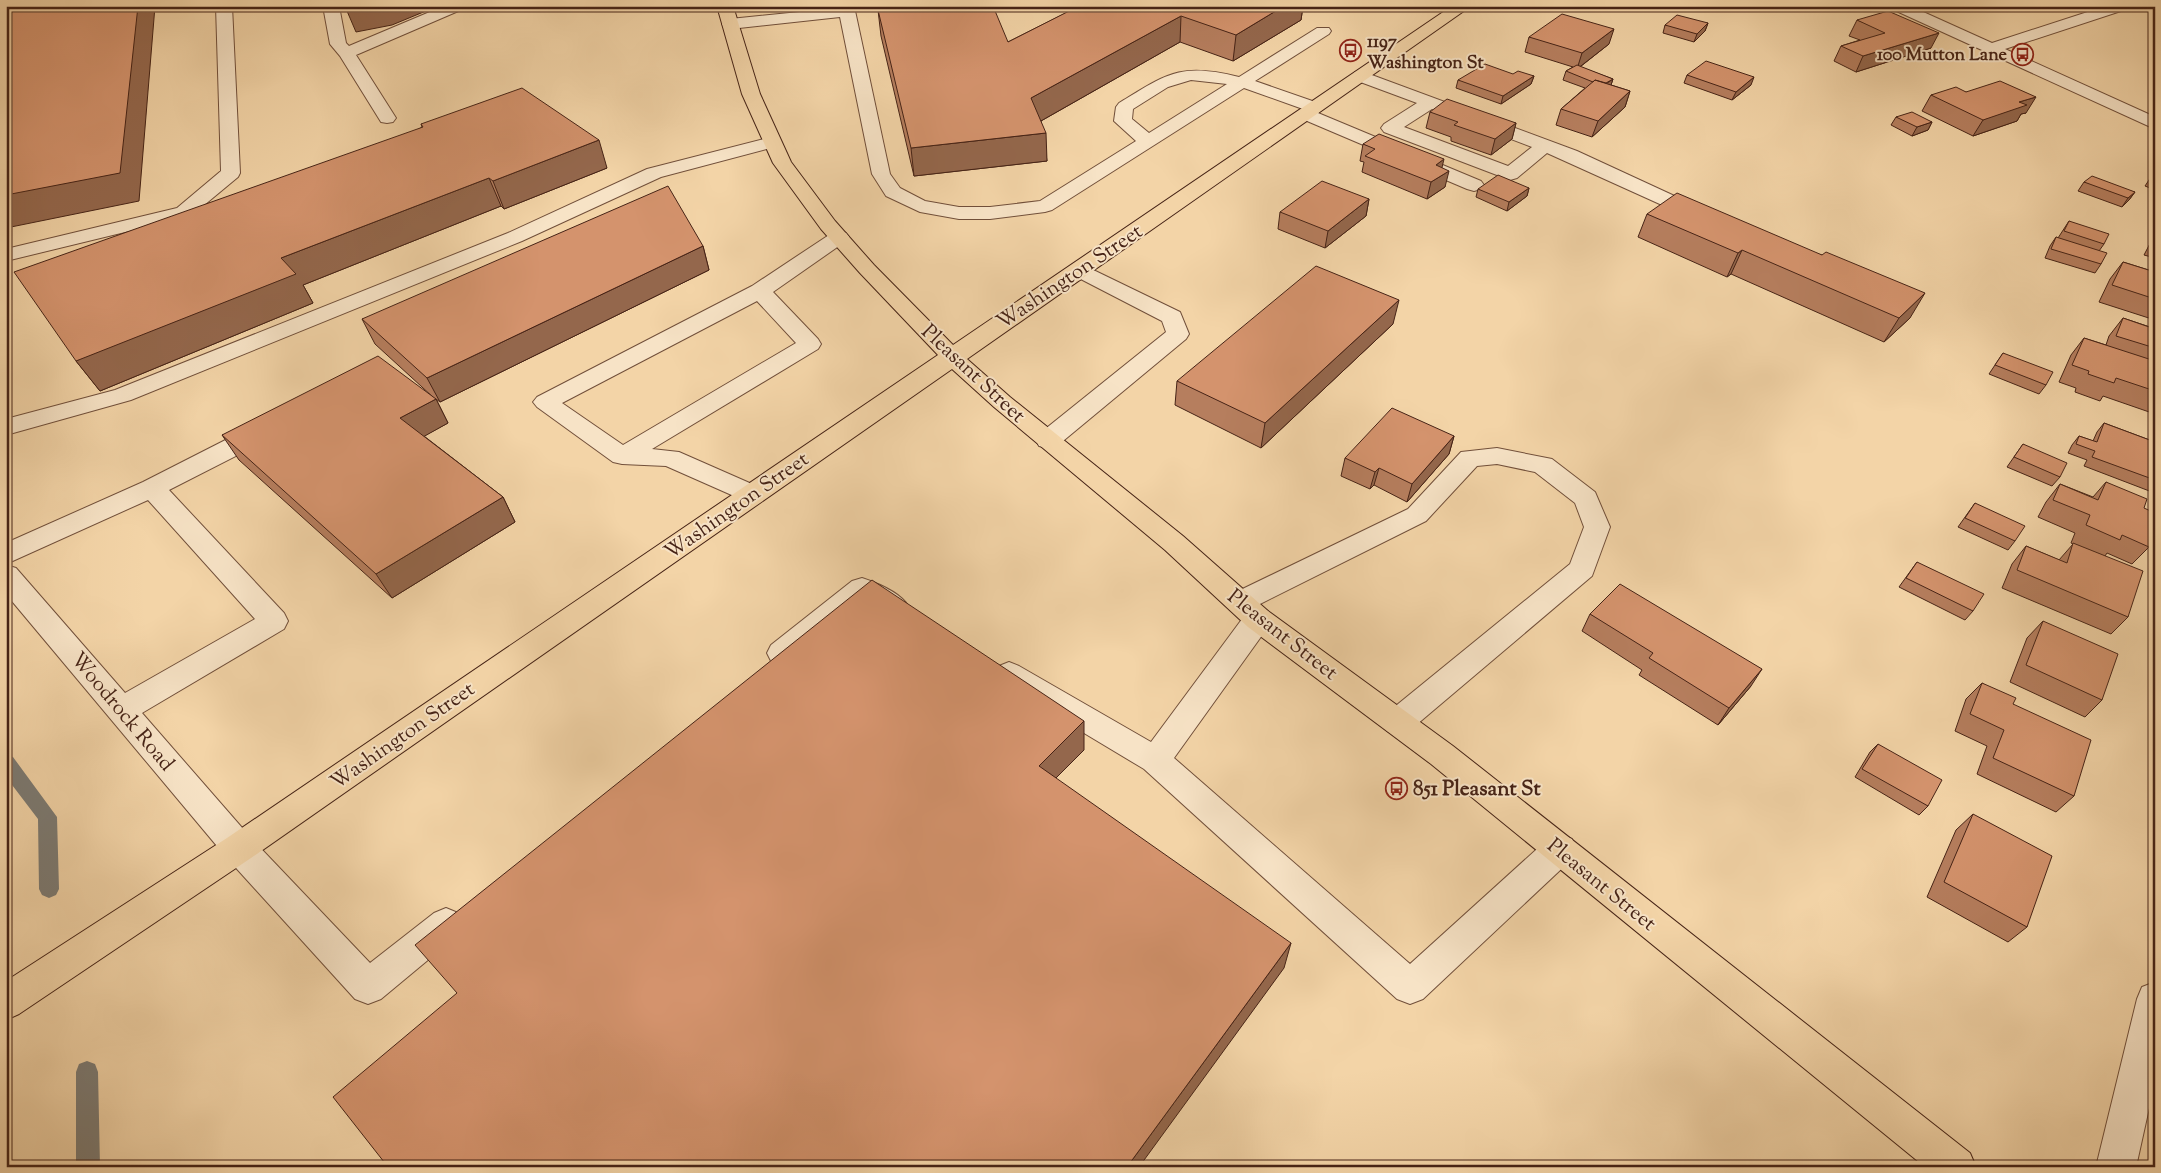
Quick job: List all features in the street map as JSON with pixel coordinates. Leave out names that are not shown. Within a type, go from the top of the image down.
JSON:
[{"type":"main road","name":"Washington Street","points":[[6,1002],[239,848],[1463,6]]},
{"type":"main road","name":"Pleasant Street","points":[[727,15],[751,94],[782,163],[839,237],[952,357],[1002,402],[1174,543],[1249,610],[1398,722],[1560,849],[1956,1167]]},
{"type":"street","points":[[6,255],[184,212],[232,174],[224,6]]},
{"type":"street","points":[[331,6],[338,44],[347,53],[387,118]]},
{"type":"street","points":[[347,53],[458,6]]},
{"type":"street","points":[[1897,6],[2155,124]]},
{"type":"street","points":[[1990,49],[2122,6]]},
{"type":"street","points":[[727,15],[847,9],[881,174],[894,192],[920,206],[959,213],[990,213],[1045,206],[1323,30]]},
{"type":"street","points":[[1148,141],[1123,121],[1125,108],[1173,79],[1192,75],[1242,81],[1474,185]]},
{"type":"street","points":[[1361,76],[1570,155],[1712,220]]},
{"type":"street","points":[[1430,102],[1390,128],[1510,174],[1545,146]]},
{"type":"street","points":[[6,428],[132,391],[409,281],[514,237],[654,173],[772,142]]},
{"type":"street","points":[[752,494],[670,458],[622,456],[545,402],[760,291],[839,237]]},
{"type":"street","points":[[1048,440],[1178,334],[1172,317],[1078,270]]},
{"type":"street","points":[[622,456],[810,344],[760,291]]},
{"type":"street","points":[[6,554],[152,488],[283,421]]},
{"type":"street","points":[[1155,760],[1249,610],[1417,515],[1470,458],[1497,456],[1543,465],[1586,498],[1597,527],[1582,569],[1398,722]]},
{"type":"street","points":[[122,710],[274,621],[152,488]]},
{"type":"street","name":"Woodrock Road","points":[[6,575],[239,848],[368,987],[469,906]]},
{"type":"street","points":[[762,669],[862,588],[922,623]]},
{"type":"street","points":[[983,658],[1155,760],[1410,987],[1560,849]]},
{"type":"street","points":[[2116,1167],[2155,999]]},
{"type":"building","points":[[6,6],[138,6],[120,173],[6,195]]},
{"type":"building","points":[[346,6],[373,6],[347,11]]},
{"type":"building","points":[[923,6],[993,6],[1008,42],[1079,6],[1284,6],[1236,35],[1181,16],[1031,98],[1046,133],[911,148],[878,10]]},
{"type":"building","points":[[1888,11],[1939,33],[1863,56],[1841,46],[1885,33],[1857,20]]},
{"type":"building","points":[[1562,14],[1614,29],[1582,53],[1529,37]]},
{"type":"building","points":[[1677,15],[1708,23],[1697,34],[1665,25]]},
{"type":"building","points":[[1706,61],[1754,77],[1736,92],[1687,75]]},
{"type":"building","points":[[1485,64],[1513,74],[1518,71],[1534,76],[1503,96],[1458,80]]},
{"type":"building","points":[[1577,65],[1613,79],[1606,83],[1595,80],[1593,82],[1566,71]]},
{"type":"building","points":[[1595,80],[1630,91],[1598,121],[1561,109]]},
{"type":"building","points":[[2000,81],[2036,97],[2019,102],[2027,105],[1983,120],[1931,95],[1956,87],[1966,92]]},
{"type":"building","points":[[522,88],[599,140],[493,181],[489,178],[281,258],[296,274],[76,361],[14,272],[423,127],[421,124]]},
{"type":"building","points":[[1447,99],[1516,123],[1495,139],[1454,125],[1458,122],[1430,112]]},
{"type":"building","points":[[1912,112],[1932,122],[1917,127],[1896,117]]},
{"type":"building","points":[[1379,134],[1444,159],[1436,165],[1449,171],[1431,182],[1365,156],[1375,149],[1363,144]]},
{"type":"building","points":[[1498,175],[1529,188],[1509,202],[1478,189]]},
{"type":"building","points":[[2092,176],[2135,192],[2128,198],[2084,182]]},
{"type":"building","points":[[1322,181],[1369,199],[1328,231],[1280,212]]},
{"type":"building","points":[[668,186],[703,246],[427,378],[362,319]]},
{"type":"building","points":[[1677,193],[1822,255],[1826,252],[1925,293],[1899,318],[1742,250],[1738,253],[1647,214]]},
{"type":"building","points":[[2069,221],[2109,234],[2104,244],[2064,231]]},
{"type":"building","points":[[2056,237],[2107,253],[2101,264],[2051,249]]},
{"type":"building","points":[[2123,262],[2155,272],[2155,299],[2112,285]]},
{"type":"building","points":[[1316,266],[1399,300],[1265,423],[1177,381]]},
{"type":"building","points":[[2123,318],[2155,329],[2155,348],[2116,336]]},
{"type":"building","points":[[2084,338],[2155,361],[2155,391],[2116,378],[2114,383],[2088,374],[2089,371],[2072,365]]},
{"type":"building","points":[[2003,353],[2053,372],[2046,385],[1995,365]]},
{"type":"building","points":[[378,356],[436,399],[400,418],[503,497],[376,574],[222,435]]},
{"type":"building","points":[[1392,408],[1454,436],[1412,484],[1379,468],[1375,472],[1345,458]]},
{"type":"building","points":[[2104,423],[2155,442],[2155,480],[2092,457],[2095,451],[2076,444],[2079,436],[2097,442]]},
{"type":"building","points":[[2023,444],[2067,463],[2060,477],[2014,457]]},
{"type":"building","points":[[2106,482],[2147,499],[2144,508],[2155,513],[2155,530],[2149,547],[2122,535],[2120,540],[2086,525],[2090,515],[2053,500],[2060,484],[2098,500]]},
{"type":"building","points":[[1975,503],[2025,526],[2015,541],[1965,518]]},
{"type":"building","points":[[2073,543],[2143,571],[2128,617],[2017,570],[2026,546],[2067,563]]},
{"type":"building","points":[[1917,562],[1984,594],[1973,611],[1906,578]]},
{"type":"building","points":[[872,580],[1084,721],[1039,766],[1291,943],[1127,1167],[388,1167],[333,1097],[457,993],[415,945]]},
{"type":"building","points":[[1620,584],[1762,669],[1729,708],[1649,658],[1653,653],[1590,614]]},
{"type":"building","points":[[2043,621],[2118,654],[2102,700],[2026,665]]},
{"type":"building","points":[[1982,683],[2016,698],[2013,704],[2091,740],[2074,796],[1993,758],[2004,730],[1970,714]]},
{"type":"building","points":[[1878,744],[1942,780],[1928,806],[1862,769]]},
{"type":"building","points":[[1973,814],[2052,856],[2027,927],[1944,882]]},
{"type":"waterway","points":[[6,762],[47,817],[49,889]]},
{"type":"waterway","points":[[87,1072],[88,1167]]},
{"type":"place","name":"1197 Washington St","points":[[1351,51]]},
{"type":"place","name":"100 Mutton Lane","points":[[2023,54]]},
{"type":"place","name":"851 Pleasant St","points":[[1397,788]]}]
